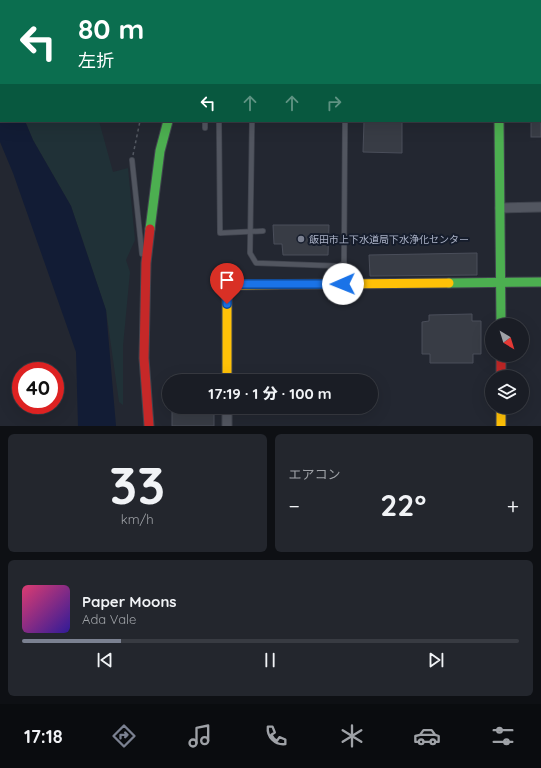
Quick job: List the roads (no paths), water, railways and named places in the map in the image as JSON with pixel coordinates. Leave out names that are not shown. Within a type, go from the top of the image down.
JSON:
[{"type":"street","points":[[149,426],[144,358],[146,263],[160,151],[168,122]]},
{"type":"street","points":[[499,122],[501,318]]},
{"type":"street","points":[[500,208],[541,207]]},
{"type":"street","points":[[227,374],[227,289],[233,284],[541,282]]},
{"type":"street","points":[[227,414],[227,426]]},
{"type":"street","points":[[501,414],[501,426]]},
{"type":"lane","points":[[205,122],[205,128]]},
{"type":"lane","points":[[219,122],[220,233],[263,231]]},
{"type":"lane","points":[[252,122],[250,253],[256,263],[339,266],[344,263],[345,122]]},
{"type":"lane","points":[[132,160],[142,255],[146,263]]},
{"type":"water","points":[[0,122],[25,122],[33,140],[71,206],[106,310],[116,426],[78,426],[76,352],[13,173],[0,142]]},
{"type":"place","name":"飯田市上下水道局下水浄化センター","points":[[301,239]]}]
